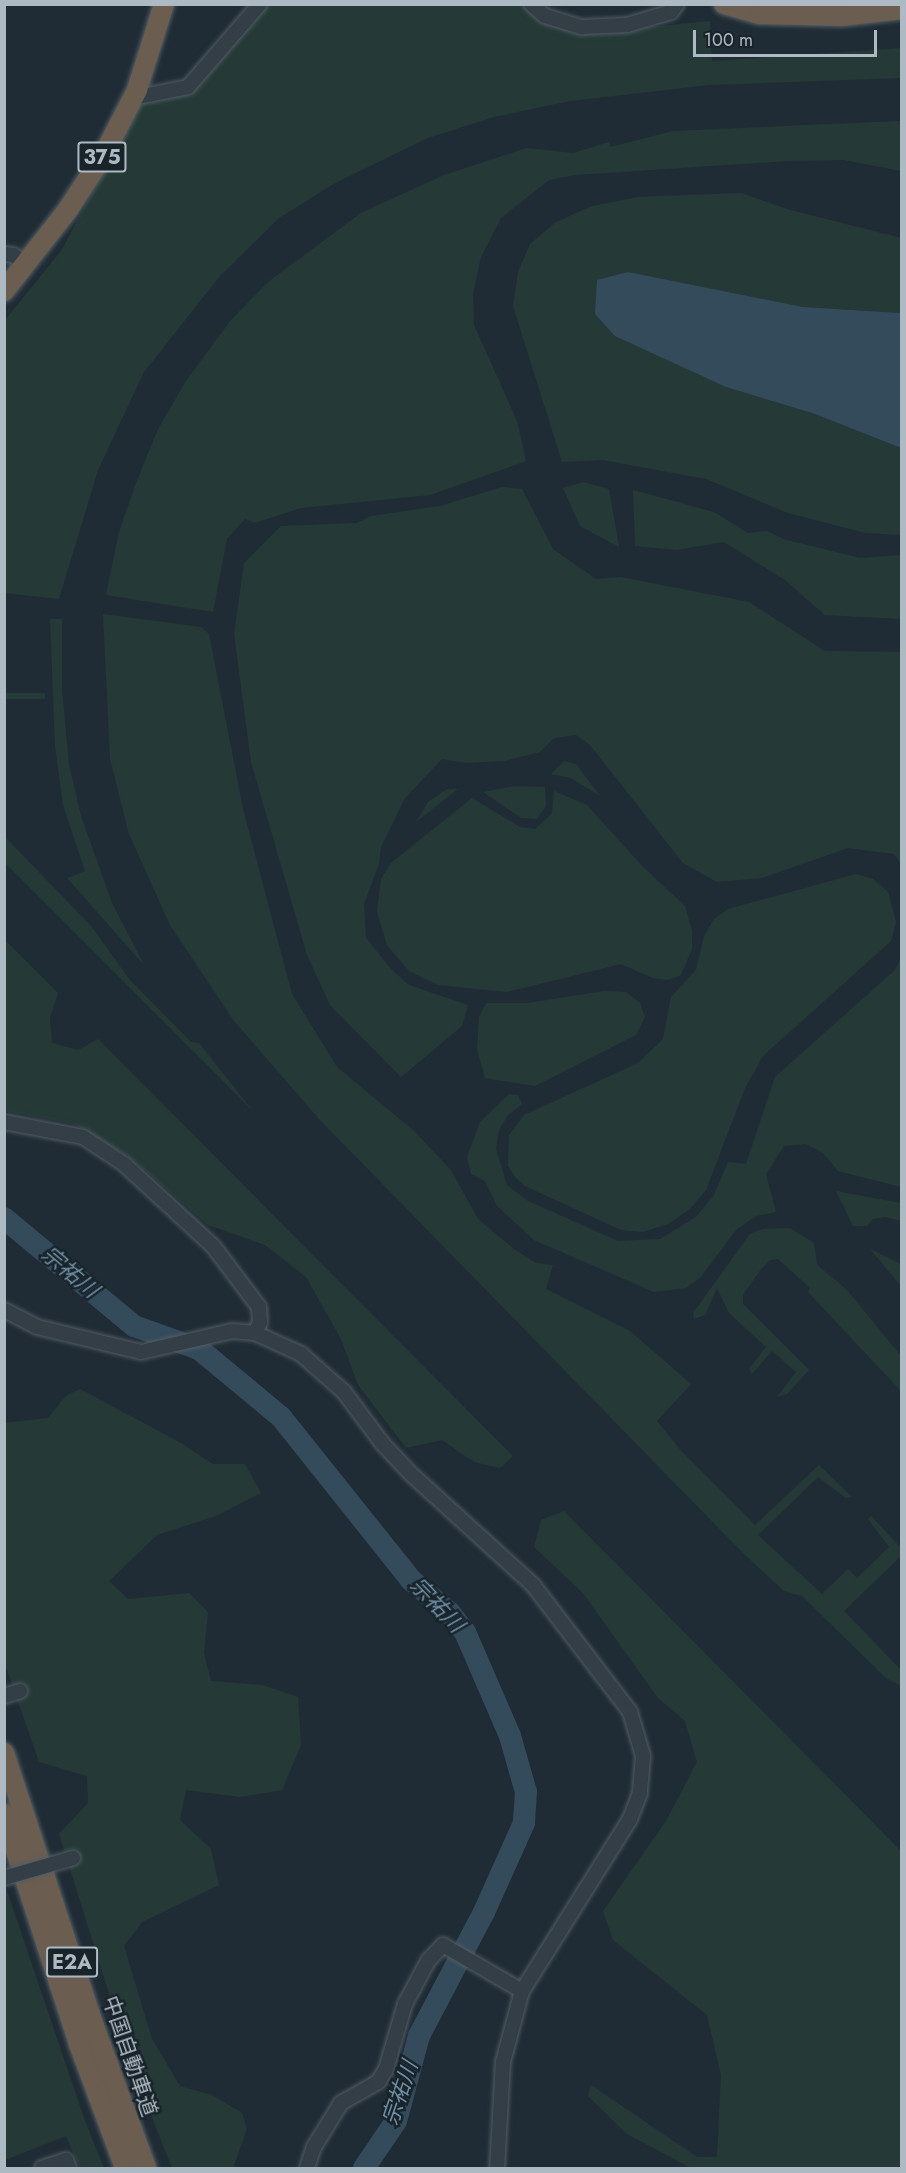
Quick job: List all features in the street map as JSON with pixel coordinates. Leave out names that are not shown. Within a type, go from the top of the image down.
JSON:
[{"type":"highway","name":"375","points":[[4,291],[27,265],[103,156],[133,98],[159,29],[164,4]]},
{"type":"highway","points":[[724,4],[760,14],[842,16],[902,9]]},
{"type":"highway","name":"中国自動車道","points":[[4,1753],[92,2022],[146,2169]]},
{"type":"highway","name":"中国自動車道","points":[[4,1814],[79,2044],[125,2169]]},
{"type":"street","points":[[133,98],[188,87],[260,4]]},
{"type":"street","points":[[531,4],[544,16],[582,27],[627,26],[671,12],[677,4]]},
{"type":"street","points":[[4,254],[27,265]]},
{"type":"street","points":[[4,1122],[83,1137],[124,1164],[213,1246],[259,1307],[260,1322],[255,1333]]},
{"type":"street","points":[[4,1310],[37,1327],[141,1353],[175,1347],[194,1339],[232,1330],[255,1333],[302,1354],[323,1371],[411,1474],[533,1585],[630,1712],[639,1733],[642,1777],[630,1820],[522,1992],[503,2062],[497,2169]]},
{"type":"street","points":[[4,1696],[20,1691]]},
{"type":"street","points":[[4,1878],[73,1858]]},
{"type":"street","points":[[307,2169],[314,2147],[341,2103],[378,2082],[386,2069],[405,2004],[428,1961],[443,1945],[522,1992]]},
{"type":"street","points":[[42,2169],[66,2160],[69,2169]]},
{"type":"green space","points":[[264,5],[520,5],[556,27],[598,32],[710,21],[712,61],[901,48],[901,78],[709,85],[570,101],[494,117],[428,138],[335,183],[279,218],[220,276],[144,372],[98,470],[59,599],[5,593],[5,320],[61,251],[142,99],[198,85]]},
{"type":"green space","points":[[901,121],[901,171],[844,160],[788,161],[576,175],[549,180],[501,218],[481,257],[473,294],[474,325],[517,421],[526,461],[430,495],[301,508],[254,523],[245,519],[227,539],[213,612],[106,595],[119,532],[136,483],[158,429],[186,381],[231,320],[268,282],[361,213],[444,175],[527,148],[573,153],[609,142],[610,147],[673,131]]},
{"type":"green space","points":[[741,193],[790,210],[901,238],[901,313],[803,307],[628,272],[726,387],[815,414],[901,448],[901,535],[865,533],[788,513],[706,479],[603,460],[562,462],[513,306],[518,272],[530,244],[556,222],[592,206],[638,197]]},
{"type":"green space","points":[[583,482],[609,489],[619,547],[580,526],[563,488]]},
{"type":"green space","points":[[502,487],[522,489],[553,549],[596,579],[621,577],[749,602],[825,651],[901,652],[901,864],[894,854],[848,848],[762,878],[717,882],[683,863],[590,745],[576,735],[554,738],[540,752],[504,761],[467,763],[442,759],[405,798],[381,847],[379,864],[364,904],[366,938],[391,969],[409,985],[468,1005],[462,1026],[401,1077],[330,1005],[307,955],[251,762],[234,634],[244,563],[281,526],[357,523],[371,516],[440,506]]},
{"type":"green space","points":[[633,490],[714,512],[748,533],[767,531],[783,539],[860,558],[901,555],[901,619],[825,615],[785,580],[724,542],[676,550],[635,546]]},
{"type":"green space","points":[[103,614],[201,627],[209,634],[243,809],[292,994],[337,1067],[414,1131],[451,1170],[478,1219],[514,1249],[536,1263],[553,1265],[546,1289],[630,1331],[691,1384],[657,1421],[683,1453],[755,1525],[819,1465],[852,1497],[846,1498],[818,1477],[758,1535],[822,1594],[848,1569],[857,1578],[889,1547],[868,1519],[871,1516],[901,1548],[901,1556],[844,1611],[901,1670],[901,1686],[886,1678],[802,1596],[784,1591],[741,1551],[319,1119],[234,1021],[170,925],[129,834],[110,758]]},
{"type":"green space","points":[[50,619],[62,619],[62,690],[69,765],[81,816],[112,903],[144,965],[67,878],[85,871],[63,805],[55,746]]},
{"type":"green space","points":[[5,693],[45,693],[45,699],[5,699]]},
{"type":"green space","points":[[564,761],[576,764],[600,796],[571,778],[551,774]]},
{"type":"green space","points":[[515,786],[545,787],[546,806],[537,819],[521,818],[483,792]]},
{"type":"green space","points":[[447,789],[458,789],[416,822],[428,802]]},
{"type":"green space","points":[[554,791],[587,805],[643,867],[685,906],[692,931],[692,949],[681,975],[668,980],[653,978],[621,964],[507,992],[438,985],[409,971],[387,945],[377,912],[381,879],[391,863],[472,798],[520,827],[535,829],[552,814]]},
{"type":"green space","points":[[5,837],[92,927],[129,979],[191,1042],[199,1043],[252,1110],[5,863]]},
{"type":"green space","points":[[856,874],[873,879],[888,892],[896,922],[891,941],[763,1056],[745,1088],[706,1190],[690,1209],[668,1224],[643,1232],[621,1230],[525,1186],[515,1177],[508,1166],[509,1135],[524,1115],[638,1063],[663,1039],[671,997],[696,970],[704,936],[714,919],[728,909]]},
{"type":"green space","points":[[4,939],[58,993],[50,1018],[52,1043],[78,1050],[98,1039],[513,1456],[500,1468],[474,1462],[442,1440],[406,1448],[358,1385],[341,1339],[306,1277],[265,1245],[208,1225],[128,1156],[74,1124],[5,1111]]},
{"type":"green space","points":[[901,958],[901,1187],[838,1171],[823,1153],[806,1144],[784,1146],[766,1174],[776,1212],[756,1216],[736,1230],[700,1278],[686,1288],[654,1292],[534,1240],[497,1206],[485,1181],[471,1174],[467,1157],[480,1122],[509,1094],[518,1095],[522,1104],[508,1115],[499,1130],[496,1149],[507,1185],[528,1201],[618,1241],[660,1239],[696,1217],[714,1195],[728,1162],[746,1164],[775,1077],[895,970]]},
{"type":"green space","points":[[604,991],[626,992],[640,1003],[645,1017],[636,1035],[535,1086],[485,1078],[477,1049],[479,1017],[486,1003],[528,1003]]},
{"type":"green space","points":[[836,1191],[901,1203],[901,1221],[886,1217],[873,1219],[867,1226],[853,1226]]},
{"type":"green space","points":[[790,1228],[814,1243],[817,1265],[847,1290],[901,1356],[901,1391],[808,1292],[810,1288],[778,1259],[770,1260],[761,1269],[743,1295],[743,1304],[809,1370],[787,1394],[777,1397],[796,1372],[772,1351],[752,1374],[749,1369],[766,1347],[729,1313],[717,1288],[705,1315],[694,1319],[693,1313],[750,1234],[763,1229]]},
{"type":"green space","points":[[870,1249],[901,1264],[901,1286]]},
{"type":"green space","points":[[80,1389],[181,1443],[213,1464],[245,1464],[261,1493],[216,1516],[157,1535],[109,1581],[128,1599],[189,1593],[208,1612],[204,1653],[211,1681],[263,1685],[298,1697],[301,1745],[282,1790],[240,1797],[186,1790],[180,1820],[211,1849],[219,1885],[142,1922],[124,1946],[152,2039],[180,2086],[212,2095],[242,2113],[247,2129],[233,2168],[172,2168],[132,2067],[59,1834],[88,1803],[87,1776],[39,1762],[5,1664],[4,1423],[48,1418],[66,1396]]},
{"type":"green space","points":[[564,1511],[901,1851],[901,2168],[691,2168],[627,2134],[588,2096],[591,2085],[697,2157],[717,2157],[721,2075],[707,2015],[613,1940],[603,1911],[666,1821],[697,1762],[685,1721],[658,1698],[583,1593],[534,1547],[541,1520]]},
{"type":"green space","points":[[4,1882],[85,2121],[104,2168],[80,2168],[66,2136],[5,2160]]},
{"type":"water","points":[[628,272],[803,307],[901,313],[901,448],[815,414],[726,387],[615,336],[595,314],[597,280]]},
{"type":"waterway","name":"宗祐川","points":[[4,1218],[134,1326],[199,1349],[281,1417],[411,1580],[450,1613],[465,1632],[510,1736],[526,1792],[524,1823],[484,1912],[419,2036],[396,2121],[364,2168]]}]
